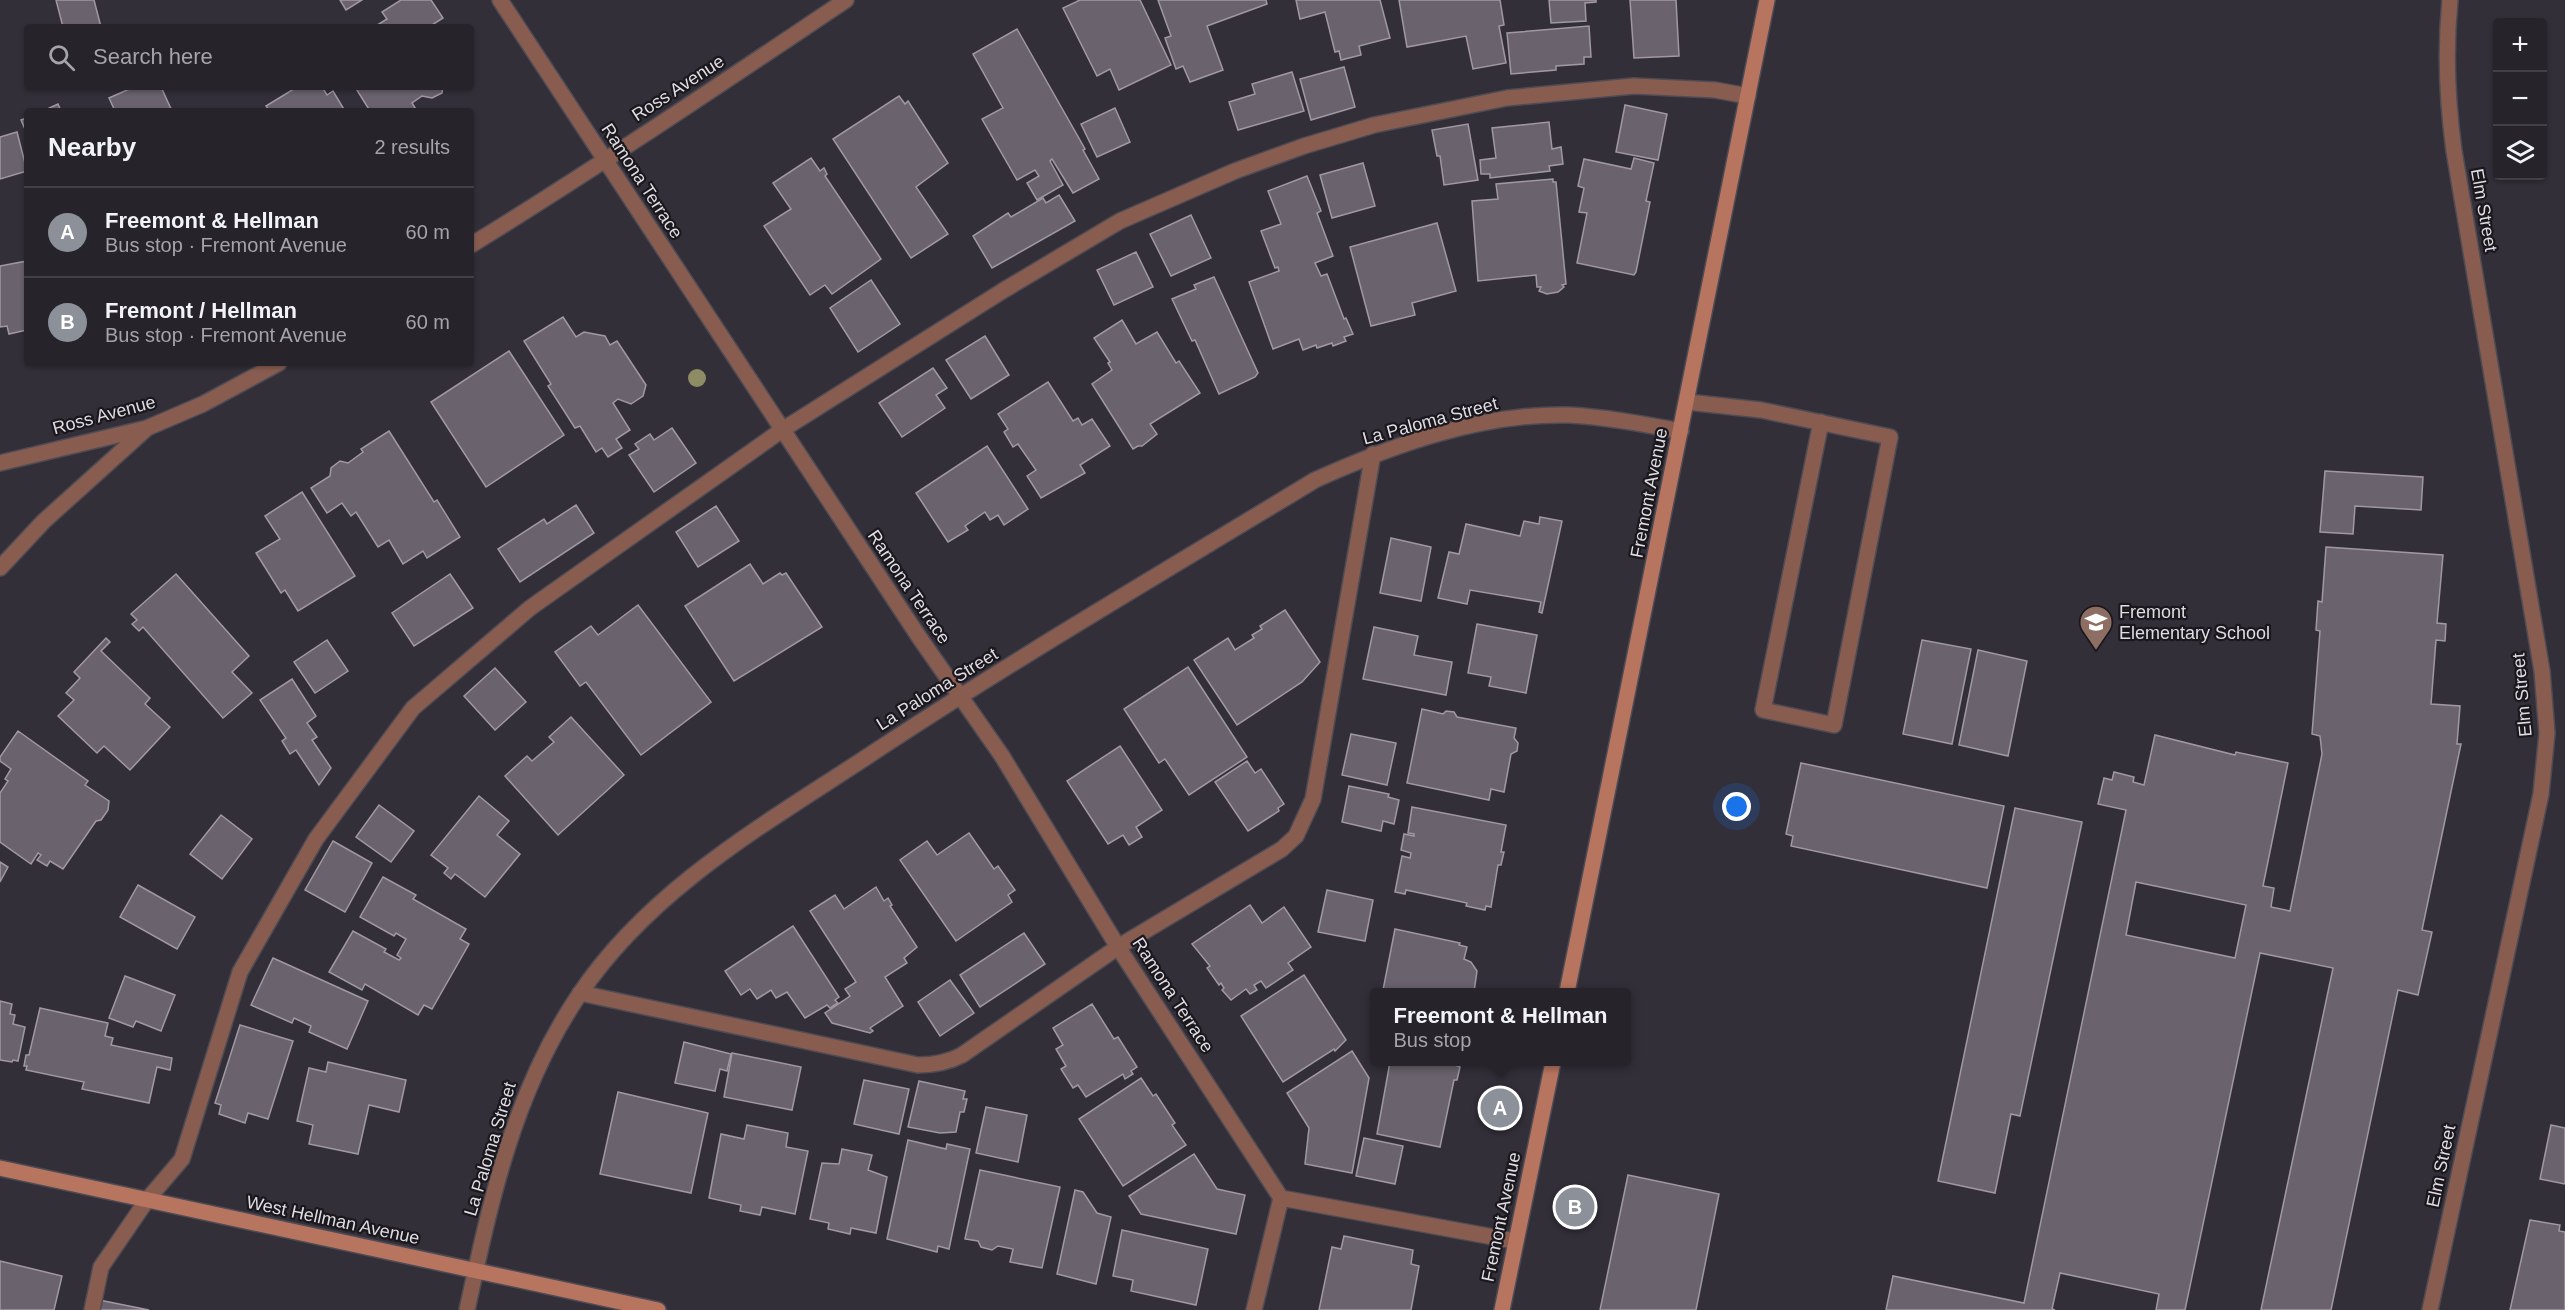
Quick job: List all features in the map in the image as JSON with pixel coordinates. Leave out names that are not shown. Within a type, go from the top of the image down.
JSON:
[{"type":"main road","name":"Fremont Avenue","points":[[1568,988],[1767,0]]},
{"type":"main road","name":"Fremont Avenue","points":[[1502,1310],[1552,1066]]},
{"type":"main road","name":"West Hellman Avenue","points":[[0,1168],[658,1310]]},
{"type":"street","name":"Ramona Terrace","points":[[500,0],[782,430],[959,696],[1002,756],[1118,947],[1281,1198]]},
{"type":"street","name":"Ross Avenue","points":[[474,243],[555,193],[603,159],[846,0]]},
{"type":"street","name":"Elm Street","points":[[2430,1310],[2541,794],[2547,733],[2542,671],[2454,151],[2447,97],[2446,58],[2450,0]]},
{"type":"street","points":[[92,1310],[101,1267],[147,1200],[183,1159],[240,972],[316,839],[413,708],[530,608],[782,430],[1014,284],[1120,221],[1235,171],[1304,146],[1374,125],[1507,98],[1561,91],[1645,86],[1715,90],[1748,96]]},
{"type":"street","name":"Ross Avenue","points":[[0,463],[147,428],[203,404],[273,366]]},
{"type":"street","points":[[1687,402],[1761,410],[1821,422],[1890,437],[1834,725],[1763,710],[1821,422]]},
{"type":"street","name":"La Paloma Street","points":[[467,1310],[475,1270],[517,1115],[532,1076],[552,1037],[580,993],[647,914],[735,843],[959,696],[1315,480],[1373,454],[1472,426],[1520,417],[1564,415],[1608,418],[1682,431]]},
{"type":"street","points":[[0,568],[44,521],[147,428]]},
{"type":"street","points":[[580,993],[918,1065],[934,1065],[962,1055],[1118,947],[1282,849],[1296,836],[1313,799],[1373,454]]},
{"type":"street","points":[[1254,1310],[1281,1198],[1515,1241]]},
{"type":"building","points":[[56,0],[94,0],[100,24],[62,24]]},
{"type":"building","points":[[340,0],[362,0],[346,10]]},
{"type":"building","points":[[401,0],[431,0],[443,18],[434,24],[379,24],[387,19],[382,12]]},
{"type":"building","points":[[1080,0],[1140,0],[1171,65],[1119,90],[1110,69],[1097,76],[1063,8]]},
{"type":"building","points":[[1158,0],[1266,0],[1267,4],[1207,26],[1223,70],[1190,82],[1183,66],[1176,69],[1165,38],[1171,36]]},
{"type":"building","points":[[1296,0],[1380,0],[1390,38],[1359,46],[1361,55],[1341,60],[1339,51],[1335,52],[1325,12],[1300,19]]},
{"type":"building","points":[[1399,0],[1500,0],[1504,25],[1499,26],[1506,63],[1473,69],[1466,36],[1407,47]]},
{"type":"building","points":[[1549,0],[1596,0],[1596,2],[1585,3],[1586,21],[1551,23]]},
{"type":"building","points":[[1630,0],[1676,0],[1679,56],[1634,58]]},
{"type":"building","points":[[1589,26],[1591,57],[1584,57],[1584,64],[1556,66],[1556,70],[1511,74],[1507,33]]},
{"type":"building","points":[[1017,29],[1085,149],[1083,150],[1099,179],[1073,193],[1052,159],[1050,161],[1063,185],[1037,200],[1027,183],[1039,176],[1035,170],[1017,180],[982,119],[1003,108],[973,54]]},
{"type":"building","points":[[1344,67],[1355,107],[1311,120],[1300,79]]},
{"type":"building","points":[[1292,72],[1304,111],[1238,130],[1229,102],[1255,94],[1252,84]]},
{"type":"building","points":[[127,90],[162,90],[171,108],[114,108],[109,98]]},
{"type":"building","points":[[292,90],[324,90],[327,95],[333,91],[343,108],[268,108],[266,106]]},
{"type":"building","points":[[357,90],[442,90],[442,93],[432,98],[422,96],[412,103],[415,108],[368,108]]},
{"type":"building","points":[[899,96],[905,104],[908,101],[948,163],[916,187],[948,234],[911,258],[833,139]]},
{"type":"building","points":[[1625,105],[1667,114],[1658,160],[1616,152]]},
{"type":"building","points":[[1115,108],[1130,142],[1097,157],[1081,124]]},
{"type":"building","points":[[1549,122],[1552,149],[1561,147],[1563,164],[1549,166],[1550,171],[1490,178],[1490,174],[1481,174],[1480,160],[1496,158],[1492,128]]},
{"type":"building","points":[[1468,124],[1478,180],[1444,185],[1440,156],[1437,156],[1432,130]]},
{"type":"building","points":[[17,132],[24,159],[24,172],[0,179],[0,137]]},
{"type":"building","points":[[811,158],[820,171],[824,168],[827,174],[825,176],[881,259],[832,294],[825,285],[810,295],[764,226],[791,209],[773,183]]},
{"type":"building","points":[[1634,158],[1654,163],[1646,201],[1650,202],[1636,272],[1634,275],[1577,263],[1587,213],[1579,212],[1584,188],[1578,186],[1584,159],[1631,169]]},
{"type":"building","points":[[1363,163],[1375,206],[1332,218],[1320,175]]},
{"type":"building","points":[[1307,176],[1321,211],[1317,213],[1333,256],[1315,263],[1321,276],[1327,274],[1344,319],[1346,318],[1353,334],[1344,337],[1346,341],[1333,346],[1332,343],[1317,348],[1316,345],[1303,350],[1299,339],[1273,349],[1249,282],[1279,271],[1278,267],[1275,268],[1261,231],[1281,224],[1268,191]]},
{"type":"building","points":[[1553,179],[1553,182],[1556,182],[1566,284],[1562,285],[1564,287],[1558,292],[1547,294],[1539,291],[1541,287],[1537,287],[1536,275],[1478,281],[1472,201],[1498,199],[1496,184]]},
{"type":"building","points":[[1059,195],[1075,221],[992,268],[973,236],[1008,213],[1011,217],[1043,198],[1046,203]]},
{"type":"building","points":[[1191,215],[1211,258],[1171,276],[1150,234]]},
{"type":"building","points":[[1437,223],[1456,291],[1412,303],[1415,315],[1371,326],[1350,247]]},
{"type":"building","points":[[1136,252],[1153,287],[1114,305],[1097,270]]},
{"type":"building","points":[[24,262],[24,331],[9,334],[7,326],[0,327],[0,266]]},
{"type":"building","points":[[1214,277],[1258,373],[1255,377],[1219,394],[1195,340],[1192,341],[1172,299],[1196,289],[1194,285]]},
{"type":"building","points":[[871,280],[900,324],[858,352],[830,308]]},
{"type":"building","points":[[563,317],[576,337],[584,332],[605,336],[610,345],[617,341],[646,385],[643,396],[631,404],[618,399],[613,403],[630,430],[616,439],[622,448],[608,457],[602,448],[596,452],[580,426],[575,428],[548,386],[551,384],[524,341]]},
{"type":"building","points":[[1122,320],[1136,344],[1157,332],[1176,363],[1179,361],[1200,393],[1150,424],[1157,434],[1142,446],[1133,449],[1092,384],[1112,370],[1108,363],[1110,362],[1094,338]]},
{"type":"building","points":[[985,336],[1009,375],[971,399],[946,360]]},
{"type":"building","points":[[509,351],[564,435],[486,487],[431,402]]},
{"type":"building","points":[[933,368],[947,388],[936,395],[945,408],[902,437],[879,403]]},
{"type":"building","points":[[1048,382],[1073,421],[1078,418],[1082,425],[1092,419],[1110,446],[1080,465],[1085,473],[1041,498],[1027,476],[1036,470],[1018,444],[1013,447],[1004,432],[1008,429],[998,414]]},
{"type":"building","points":[[672,428],[696,463],[654,492],[629,455],[639,449],[635,444],[650,434],[654,440]]},
{"type":"building","points":[[389,431],[434,502],[437,500],[460,537],[427,558],[423,551],[403,564],[389,540],[378,547],[356,512],[351,516],[342,503],[327,513],[311,488],[330,476],[331,468],[340,461],[348,463],[363,452],[361,449]]},
{"type":"building","points":[[987,446],[1028,509],[1004,525],[998,515],[990,520],[985,512],[965,526],[968,530],[948,542],[916,493]]},
{"type":"building","points":[[2325,471],[2423,477],[2421,510],[2355,506],[2353,534],[2320,532]]},
{"type":"building","points":[[302,492],[355,576],[298,611],[285,590],[281,593],[256,553],[280,539],[265,516]]},
{"type":"building","points":[[576,505],[594,533],[520,582],[498,549],[544,519],[547,524]]},
{"type":"building","points":[[716,506],[739,541],[698,567],[676,532]]},
{"type":"building","points":[[1540,517],[1562,521],[1542,613],[1539,612],[1541,602],[1470,590],[1467,604],[1438,598],[1449,552],[1459,554],[1466,524],[1520,536],[1524,521],[1539,524]]},
{"type":"building","points":[[1391,538],[1431,547],[1421,601],[1380,593]]},
{"type":"building","points":[[2326,547],[2443,555],[2437,623],[2446,624],[2445,641],[2436,640],[2431,704],[2460,706],[2457,744],[2461,744],[2422,930],[2432,932],[2418,995],[2398,990],[2331,1310],[2261,1310],[2333,968],[2260,953],[2185,1310],[2156,1310],[2159,1294],[2060,1273],[2052,1309],[2055,1310],[1886,1310],[1893,1276],[2024,1303],[2126,810],[2098,804],[2104,778],[2112,780],[2114,772],[2134,777],[2133,782],[2144,785],[2155,735],[2235,755],[2236,752],[2288,763],[2263,886],[2274,888],[2271,907],[2290,911],[2322,754],[2320,736],[2312,734],[2320,631],[2316,630],[2318,601],[2322,602]],"holes":[[[2136,882],[2246,905],[2235,958],[2126,935]]]},
{"type":"building","points":[[750,564],[763,584],[780,573],[782,575],[786,573],[822,627],[734,681],[685,606]]},
{"type":"building","points":[[176,574],[249,656],[232,672],[252,693],[223,718],[143,627],[139,631],[132,624],[137,620],[131,614]]},
{"type":"building","points":[[450,574],[473,608],[414,646],[392,613]]},
{"type":"building","points":[[638,605],[711,702],[641,755],[586,682],[580,686],[555,652],[591,626],[598,635]]},
{"type":"building","points":[[1285,610],[1320,662],[1302,682],[1237,725],[1194,660],[1228,638],[1235,650],[1254,638],[1252,635],[1262,629],[1260,626]]},
{"type":"building","points":[[1477,624],[1537,635],[1526,693],[1489,686],[1491,677],[1468,673]]},
{"type":"building","points":[[1374,627],[1418,636],[1414,655],[1452,662],[1446,695],[1363,679]]},
{"type":"building","points":[[106,638],[110,642],[101,651],[150,698],[145,704],[170,727],[130,770],[104,746],[97,753],[58,716],[74,700],[66,693],[80,678],[74,672]]},
{"type":"building","points":[[327,640],[348,671],[315,693],[294,662]]},
{"type":"building","points":[[1922,640],[1971,649],[1952,744],[1903,734]]},
{"type":"building","points":[[1978,650],[2027,661],[2008,756],[1959,745]]},
{"type":"building","points":[[1188,667],[1247,757],[1189,795],[1165,759],[1159,763],[1124,709]]},
{"type":"building","points":[[495,668],[526,702],[495,730],[464,696]]},
{"type":"building","points":[[292,679],[316,716],[307,723],[317,737],[312,740],[331,768],[319,785],[296,750],[290,754],[282,741],[286,738],[260,700]]},
{"type":"building","points":[[1422,709],[1443,714],[1446,711],[1454,712],[1457,717],[1516,728],[1514,738],[1518,743],[1517,751],[1511,754],[1504,792],[1491,789],[1489,800],[1407,783]]},
{"type":"building","points":[[571,717],[624,775],[558,835],[505,776],[527,756],[532,761],[554,742],[549,737]]},
{"type":"building","points":[[18,731],[88,781],[85,785],[109,801],[108,810],[101,820],[96,821],[63,869],[50,861],[47,866],[37,860],[41,855],[38,853],[31,864],[0,842],[0,793],[8,781],[5,779],[11,769],[0,761],[0,757]]},
{"type":"building","points":[[1351,734],[1396,743],[1387,785],[1342,775]]},
{"type":"building","points":[[1120,746],[1162,810],[1136,827],[1142,837],[1129,845],[1123,835],[1108,844],[1067,781]]},
{"type":"building","points":[[1247,761],[1255,773],[1261,769],[1284,804],[1278,808],[1279,811],[1248,831],[1215,782]]},
{"type":"building","points":[[1801,763],[2004,806],[1987,888],[1791,846],[1793,836],[1786,834]]},
{"type":"building","points":[[1349,786],[1389,794],[1388,797],[1399,800],[1394,824],[1383,821],[1381,831],[1342,822]]},
{"type":"building","points":[[479,796],[509,821],[497,835],[520,854],[485,897],[455,874],[451,879],[444,873],[448,868],[431,855]]},
{"type":"building","points":[[379,805],[414,831],[391,862],[356,837]]},
{"type":"building","points":[[1412,807],[1506,825],[1501,852],[1504,852],[1501,865],[1498,865],[1491,907],[1486,906],[1485,910],[1466,906],[1467,903],[1406,890],[1405,894],[1395,892],[1402,856],[1410,858],[1411,853],[1401,850],[1404,834],[1414,836],[1408,833]]},
{"type":"building","points":[[2015,808],[2082,822],[2020,1116],[2011,1114],[1995,1193],[1938,1181]]},
{"type":"building","points":[[221,815],[252,839],[222,879],[190,854]]},
{"type":"building","points":[[969,833],[994,869],[998,866],[1015,890],[1008,895],[1012,902],[956,941],[900,860],[927,841],[937,855]]},
{"type":"building","points":[[333,841],[372,863],[345,912],[305,890]]},
{"type":"building","points":[[0,862],[8,867],[0,882]]},
{"type":"building","points":[[383,877],[416,895],[413,899],[466,929],[460,939],[469,944],[432,1009],[424,1005],[418,1015],[365,984],[362,990],[329,972],[353,931],[386,949],[384,952],[399,960],[401,958],[397,955],[406,939],[396,933],[394,936],[360,917]]},
{"type":"building","points":[[138,885],[195,917],[177,949],[120,917]]},
{"type":"building","points":[[876,887],[884,901],[888,898],[892,905],[890,906],[917,947],[904,958],[907,963],[885,977],[903,1006],[870,1028],[873,1031],[870,1033],[832,1023],[825,1013],[850,996],[845,989],[856,982],[810,911],[835,895],[844,909]]},
{"type":"building","points":[[1327,890],[1373,900],[1365,941],[1318,932]]},
{"type":"building","points":[[1250,905],[1262,923],[1284,907],[1311,947],[1288,963],[1293,970],[1266,988],[1261,981],[1254,985],[1257,990],[1250,994],[1246,989],[1231,1000],[1222,990],[1224,988],[1221,983],[1219,985],[1207,968],[1210,966],[1192,944]]},
{"type":"building","points":[[793,926],[839,997],[835,1000],[838,1003],[830,1008],[827,1005],[805,1018],[787,992],[776,998],[771,990],[757,999],[750,989],[741,995],[725,971]]},
{"type":"building","points":[[1395,929],[1460,943],[1459,945],[1467,947],[1464,959],[1471,962],[1477,971],[1475,988],[1383,988]]},
{"type":"building","points":[[1024,933],[1045,964],[980,1007],[960,975]]},
{"type":"building","points":[[273,958],[368,1001],[347,1049],[309,1032],[311,1026],[294,1018],[292,1023],[251,1005]]},
{"type":"building","points":[[1304,975],[1346,1040],[1335,1051],[1334,1049],[1283,1082],[1241,1016]]},
{"type":"building","points":[[125,976],[175,995],[161,1031],[136,1021],[133,1027],[109,1018]]},
{"type":"building","points":[[950,980],[974,1013],[940,1036],[918,1002]]},
{"type":"building","points":[[0,1001],[12,1004],[10,1014],[15,1015],[13,1024],[25,1027],[18,1061],[0,1060]]},
{"type":"building","points":[[1092,1004],[1114,1039],[1118,1037],[1137,1067],[1131,1071],[1133,1074],[1125,1079],[1123,1074],[1086,1097],[1078,1085],[1073,1088],[1061,1069],[1066,1066],[1056,1049],[1063,1045],[1053,1028]]},
{"type":"building","points":[[40,1008],[108,1023],[105,1036],[113,1038],[111,1045],[172,1058],[170,1070],[157,1067],[149,1103],[82,1089],[84,1082],[26,1070],[27,1066],[24,1066],[26,1055],[29,1055]]},
{"type":"building","points":[[240,1025],[293,1041],[268,1119],[248,1113],[245,1123],[219,1114],[221,1105],[215,1103]]},
{"type":"building","points":[[684,1042],[731,1054],[727,1071],[720,1069],[715,1091],[675,1083]]},
{"type":"building","points":[[1352,1051],[1369,1078],[1352,1173],[1305,1164],[1309,1128],[1287,1093]]},
{"type":"building","points":[[732,1053],[801,1067],[792,1110],[724,1097]]},
{"type":"building","points":[[328,1062],[406,1080],[399,1112],[369,1105],[358,1154],[309,1144],[313,1125],[297,1121],[309,1068],[326,1072]]},
{"type":"building","points":[[1389,1066],[1460,1067],[1457,1080],[1454,1080],[1440,1147],[1377,1134]]},
{"type":"building","points":[[1141,1078],[1153,1096],[1156,1094],[1175,1123],[1172,1125],[1186,1145],[1123,1186],[1079,1119]]},
{"type":"building","points":[[864,1080],[909,1089],[899,1134],[854,1124]]},
{"type":"building","points":[[919,1081],[965,1091],[963,1099],[967,1099],[964,1112],[960,1112],[956,1132],[940,1133],[908,1127]]},
{"type":"building","points":[[618,1092],[708,1113],[691,1193],[600,1174]]},
{"type":"building","points":[[986,1107],[1027,1115],[1018,1162],[976,1153]]},
{"type":"building","points":[[747,1125],[788,1133],[786,1147],[808,1151],[795,1214],[762,1207],[760,1215],[740,1211],[741,1205],[709,1198],[721,1134],[744,1139]]},
{"type":"building","points":[[2551,1125],[2565,1128],[2565,1184],[2540,1179]]},
{"type":"building","points":[[1364,1138],[1403,1146],[1395,1184],[1356,1176]]},
{"type":"building","points":[[908,1140],[946,1149],[947,1144],[970,1149],[949,1249],[938,1246],[937,1252],[887,1239]]},
{"type":"building","points":[[842,1149],[872,1155],[868,1170],[887,1177],[876,1233],[851,1228],[850,1234],[828,1229],[829,1223],[810,1219],[822,1163],[839,1164]]},
{"type":"building","points":[[1194,1154],[1217,1189],[1245,1195],[1236,1234],[1141,1214],[1129,1196]]},
{"type":"building","points":[[980,1170],[1060,1187],[1042,1268],[1010,1262],[1013,1249],[998,1246],[992,1250],[981,1247],[978,1241],[965,1239]]},
{"type":"building","points":[[1628,1175],[1719,1194],[1696,1310],[1600,1310]]},
{"type":"building","points":[[1075,1190],[1083,1192],[1097,1213],[1111,1217],[1096,1284],[1057,1274]]},
{"type":"building","points":[[2530,1220],[2560,1225],[2559,1231],[2565,1232],[2565,1310],[2510,1310]]},
{"type":"building","points":[[1122,1230],[1208,1249],[1196,1305],[1131,1291],[1133,1280],[1113,1276]]},
{"type":"building","points":[[1344,1236],[1413,1250],[1411,1264],[1419,1266],[1411,1310],[1319,1310],[1332,1247],[1341,1249]]},
{"type":"building","points":[[0,1261],[62,1276],[54,1310],[0,1310]]},
{"type":"building","points":[[99,1300],[149,1310],[97,1310]]},
{"type":"place","name":"Fremont Elementary School","points":[[2096,651]]},
{"type":"place","name":"Freemont & Hellman","points":[[1500,1108]]},
{"type":"place","name":"Fremont / Hellman","points":[[1575,1207]]}]
